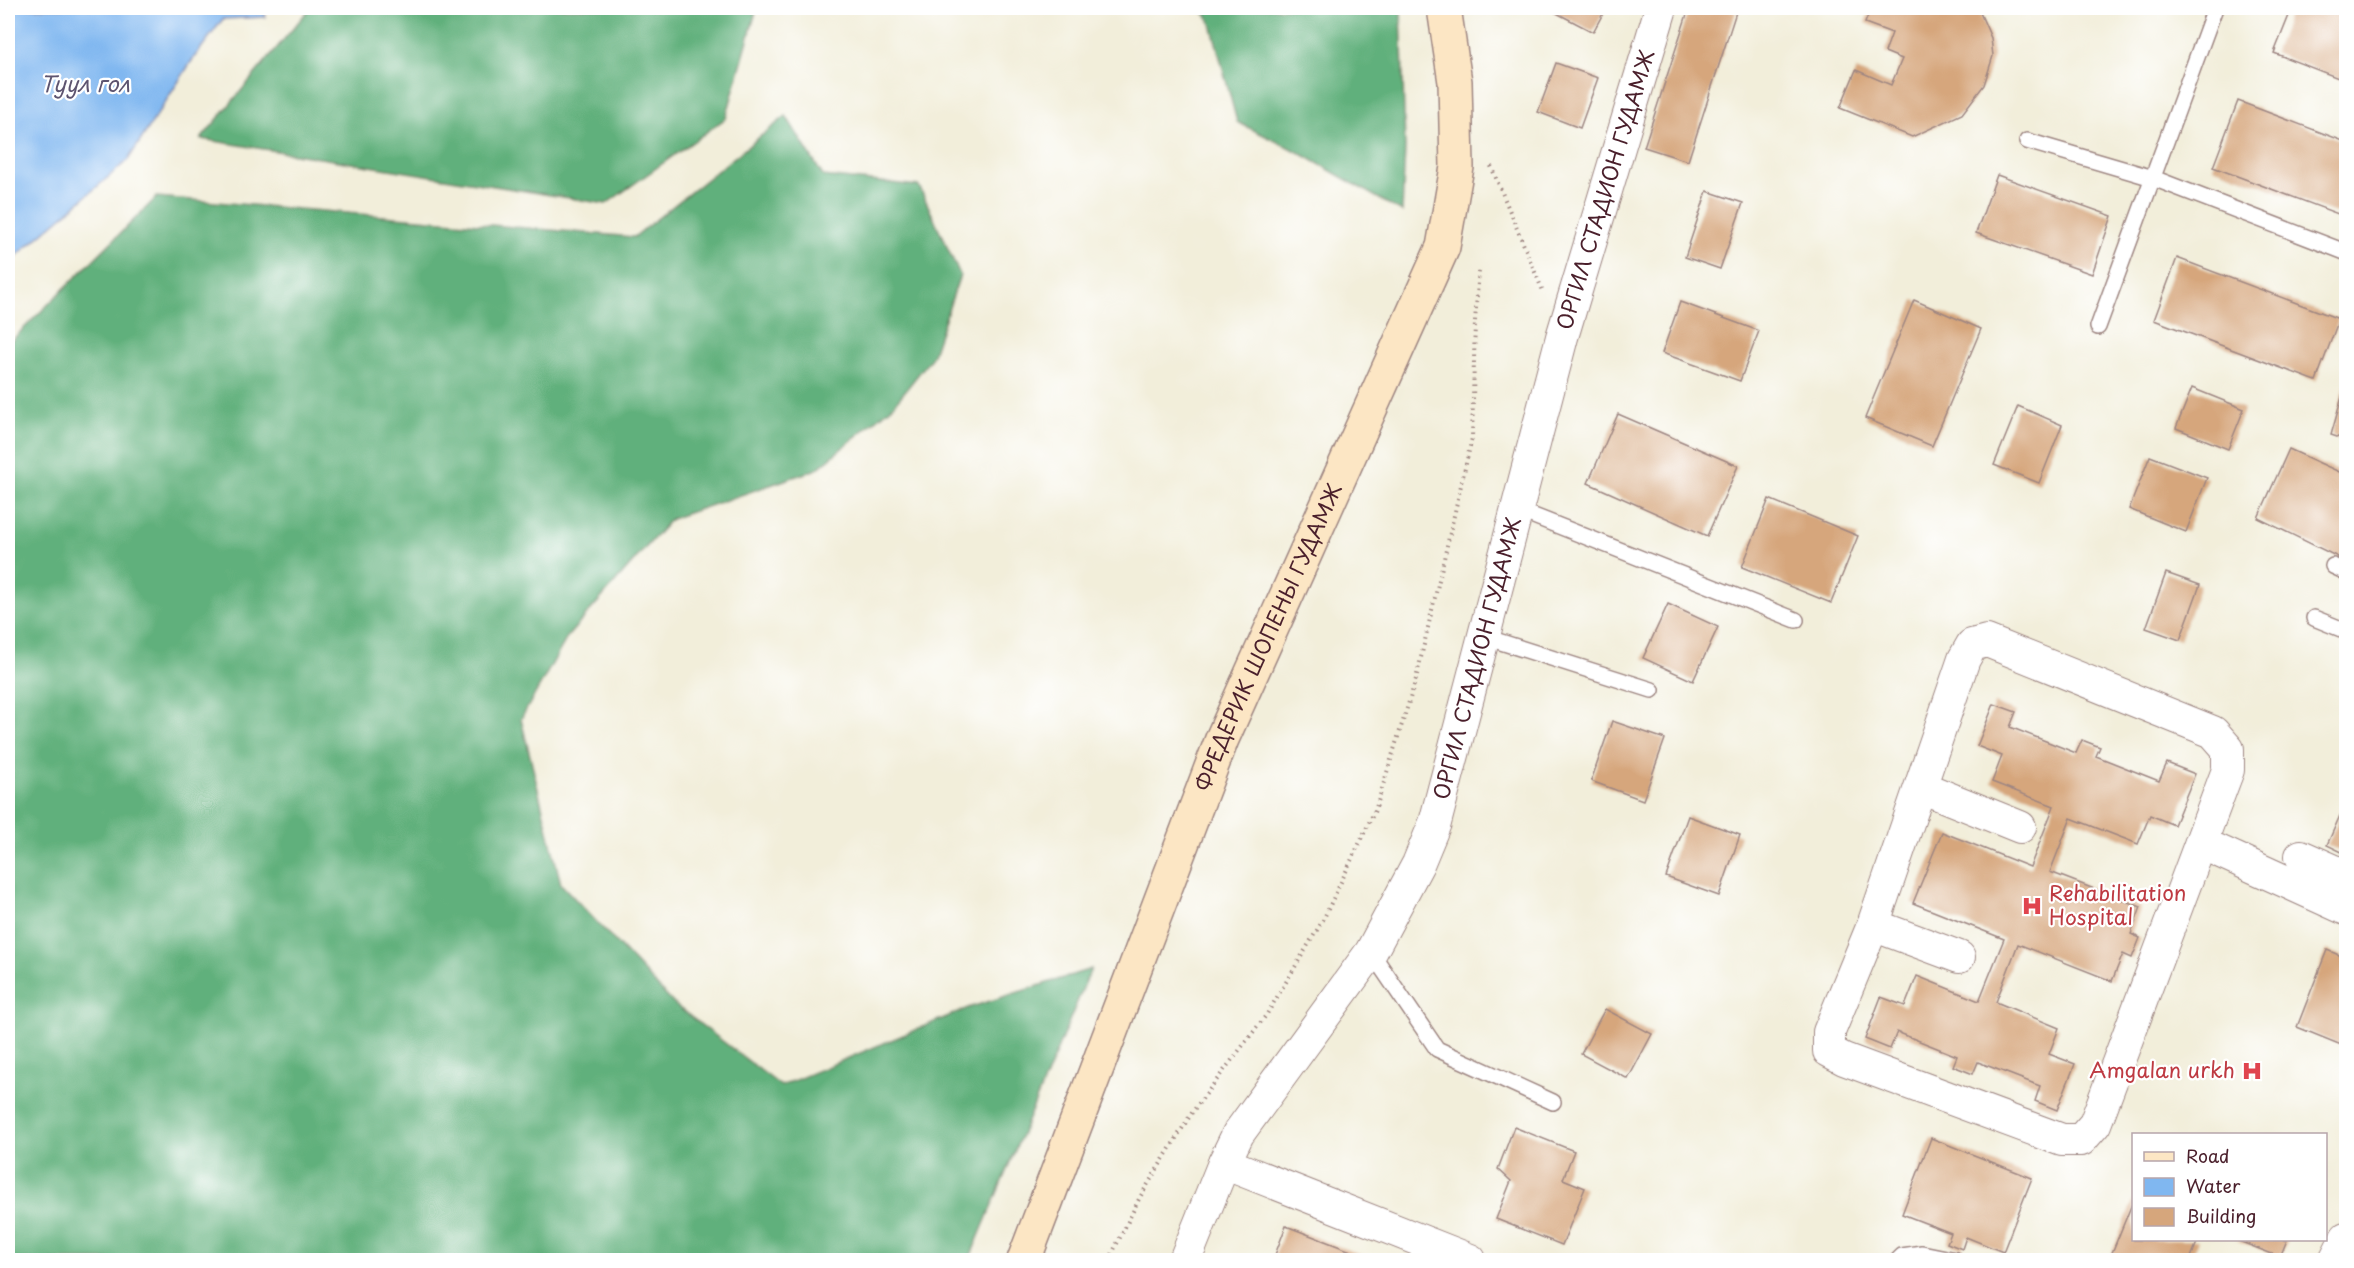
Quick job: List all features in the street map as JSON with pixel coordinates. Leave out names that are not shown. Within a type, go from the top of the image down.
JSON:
[{"type":"street","name":"ФРЕДЕРИК ШОПЕНЫ ГУДАМЖ","points":[[1024,1260],[1222,739],[1443,247],[1457,167],[1455,82],[1444,8]]},
{"type":"street","name":"ОРГИЛ СТАДИОН ГУДАМЖ","points":[[1185,1260],[1238,1134],[1371,952],[1418,864],[1435,823],[1482,636],[1562,337],[1661,8]]},
{"type":"street","points":[[1987,641],[2213,732],[2228,749],[2228,770],[2095,1124],[2081,1140],[2062,1140],[1828,1051],[1829,1032],[1873,925],[1921,787],[1964,659],[1972,645],[1987,641]]},
{"type":"street","points":[[1921,787],[2020,827]]},
{"type":"street","points":[[2200,843],[2346,909]]},
{"type":"street","points":[[2301,856],[2346,876]]},
{"type":"street","points":[[1873,925],[1959,957]]},
{"type":"street","points":[[1224,1163],[1470,1260]]},
{"type":"street","points":[[2335,1260],[2346,1238]]},
{"type":"lane","points":[[2098,327],[2153,178],[2211,9]]},
{"type":"lane","points":[[2027,141],[2153,178],[2345,252]]},
{"type":"lane","points":[[1516,508],[1797,620]]},
{"type":"lane","points":[[2314,618],[2346,632]]},
{"type":"lane","points":[[1482,636],[1653,690]]},
{"type":"lane","points":[[1371,952],[1437,1049],[1553,1102]]},
{"type":"lane","points":[[1899,1260],[1902,1256],[1922,1253],[1956,1260]]},
{"type":"path","points":[[1487,157],[1562,337]]},
{"type":"path","points":[[1109,1260],[1140,1197],[1193,1111],[1267,1014],[1323,920],[1376,808],[1416,679],[1472,438],[1475,321],[1479,270]]},
{"type":"green space","points":[[310,8],[757,8],[726,118],[606,204],[201,139]]},
{"type":"green space","points":[[1199,8],[1401,8],[1405,148],[1402,212],[1300,153],[1237,122],[1210,20]]},
{"type":"green space","points":[[786,116],[823,176],[919,186],[960,275],[932,357],[894,405],[817,469],[671,519],[568,636],[521,719],[561,884],[674,1004],[781,1086],[968,1008],[1091,969],[969,1260],[8,1260],[8,344],[157,197],[634,237]]},
{"type":"water","name":"Туул гол","points":[[8,8],[266,8],[265,17],[223,19],[193,59],[128,160],[8,263]]},
{"type":"building","points":[[1547,8],[1606,8],[1593,32]]},
{"type":"building","points":[[1689,8],[1723,8],[1736,12],[1688,161],[1644,147]]},
{"type":"building","points":[[1871,8],[1978,8],[1991,38],[1993,56],[1984,85],[1962,114],[1912,137],[1840,108],[1856,70],[1891,85],[1902,59],[1885,52],[1892,33],[1865,23]]},
{"type":"building","points":[[2292,8],[2346,8],[2346,81],[2274,53]]},
{"type":"building","points":[[1556,63],[1598,78],[1580,128],[1538,112]]},
{"type":"building","points":[[2238,101],[2346,142],[2346,217],[2213,167]]},
{"type":"building","points":[[1997,175],[2112,216],[2092,274],[1976,233]]},
{"type":"building","points":[[1707,191],[1743,203],[1720,269],[1685,257]]},
{"type":"building","points":[[2177,258],[2339,319],[2316,381],[2154,320]]},
{"type":"building","points":[[1914,300],[1981,329],[1932,446],[1865,418]]},
{"type":"building","points":[[1680,302],[1759,331],[1740,381],[1662,353]]},
{"type":"building","points":[[2346,383],[2346,440],[2331,435]]},
{"type":"building","points":[[2192,388],[2244,409],[2228,449],[2176,428]]},
{"type":"building","points":[[2018,406],[2062,425],[2039,483],[1994,465]]},
{"type":"building","points":[[1618,414],[1738,466],[1707,536],[1588,483]]},
{"type":"building","points":[[2289,449],[2346,475],[2346,561],[2258,518]]},
{"type":"building","points":[[2150,456],[2207,478],[2186,532],[2129,509]]},
{"type":"building","points":[[1769,499],[1858,536],[1831,603],[1742,567]]},
{"type":"building","points":[[2166,573],[2200,585],[2180,640],[2146,628]]},
{"type":"building","points":[[1668,604],[1718,627],[1693,681],[1643,658]]},
{"type":"building","points":[[1994,704],[2016,712],[2010,727],[2076,753],[2082,740],[2100,747],[2096,756],[2159,781],[2167,763],[2195,774],[2174,825],[2150,815],[2138,844],[2071,818],[2050,872],[2141,907],[2131,934],[2140,938],[2132,958],[2123,954],[2112,981],[2018,944],[1996,1002],[2059,1028],[2049,1054],[2075,1064],[2057,1110],[2035,1101],[2040,1086],[1978,1062],[1973,1074],[1953,1066],[1957,1056],[1897,1032],[1890,1049],[1865,1039],[1881,997],[1905,1006],[1917,976],[1979,1001],[2004,939],[1913,903],[1942,832],[2030,867],[2054,806],[1992,782],[2002,756],[1977,746]]},
{"type":"building","points":[[1612,721],[1665,739],[1643,800],[1591,781]]},
{"type":"building","points":[[2346,802],[2346,854],[2327,845]]},
{"type":"building","points":[[1688,816],[1740,835],[1719,896],[1666,877]]},
{"type":"building","points":[[2327,950],[2346,958],[2346,1047],[2297,1027]]},
{"type":"building","points":[[1605,1009],[1652,1034],[1628,1079],[1581,1054]]},
{"type":"building","points":[[1514,1127],[1574,1151],[1563,1179],[1585,1188],[1562,1245],[1496,1219],[1511,1181],[1498,1169]]},
{"type":"building","points":[[1931,1138],[2032,1178],[2003,1252],[1966,1237],[1962,1249],[1947,1243],[1951,1233],[1902,1214]]},
{"type":"building","points":[[2132,1204],[2132,1241],[2198,1241],[2190,1260],[2109,1260]]},
{"type":"building","points":[[1286,1226],[1374,1260],[1273,1260]]},
{"type":"building","points":[[2239,1241],[2287,1241],[2280,1257]]},
{"type":"place","name":"Rehabilitation Hospital","points":[[2032,906]]},
{"type":"place","name":"Amgalan urkh","points":[[2252,1071]]}]
